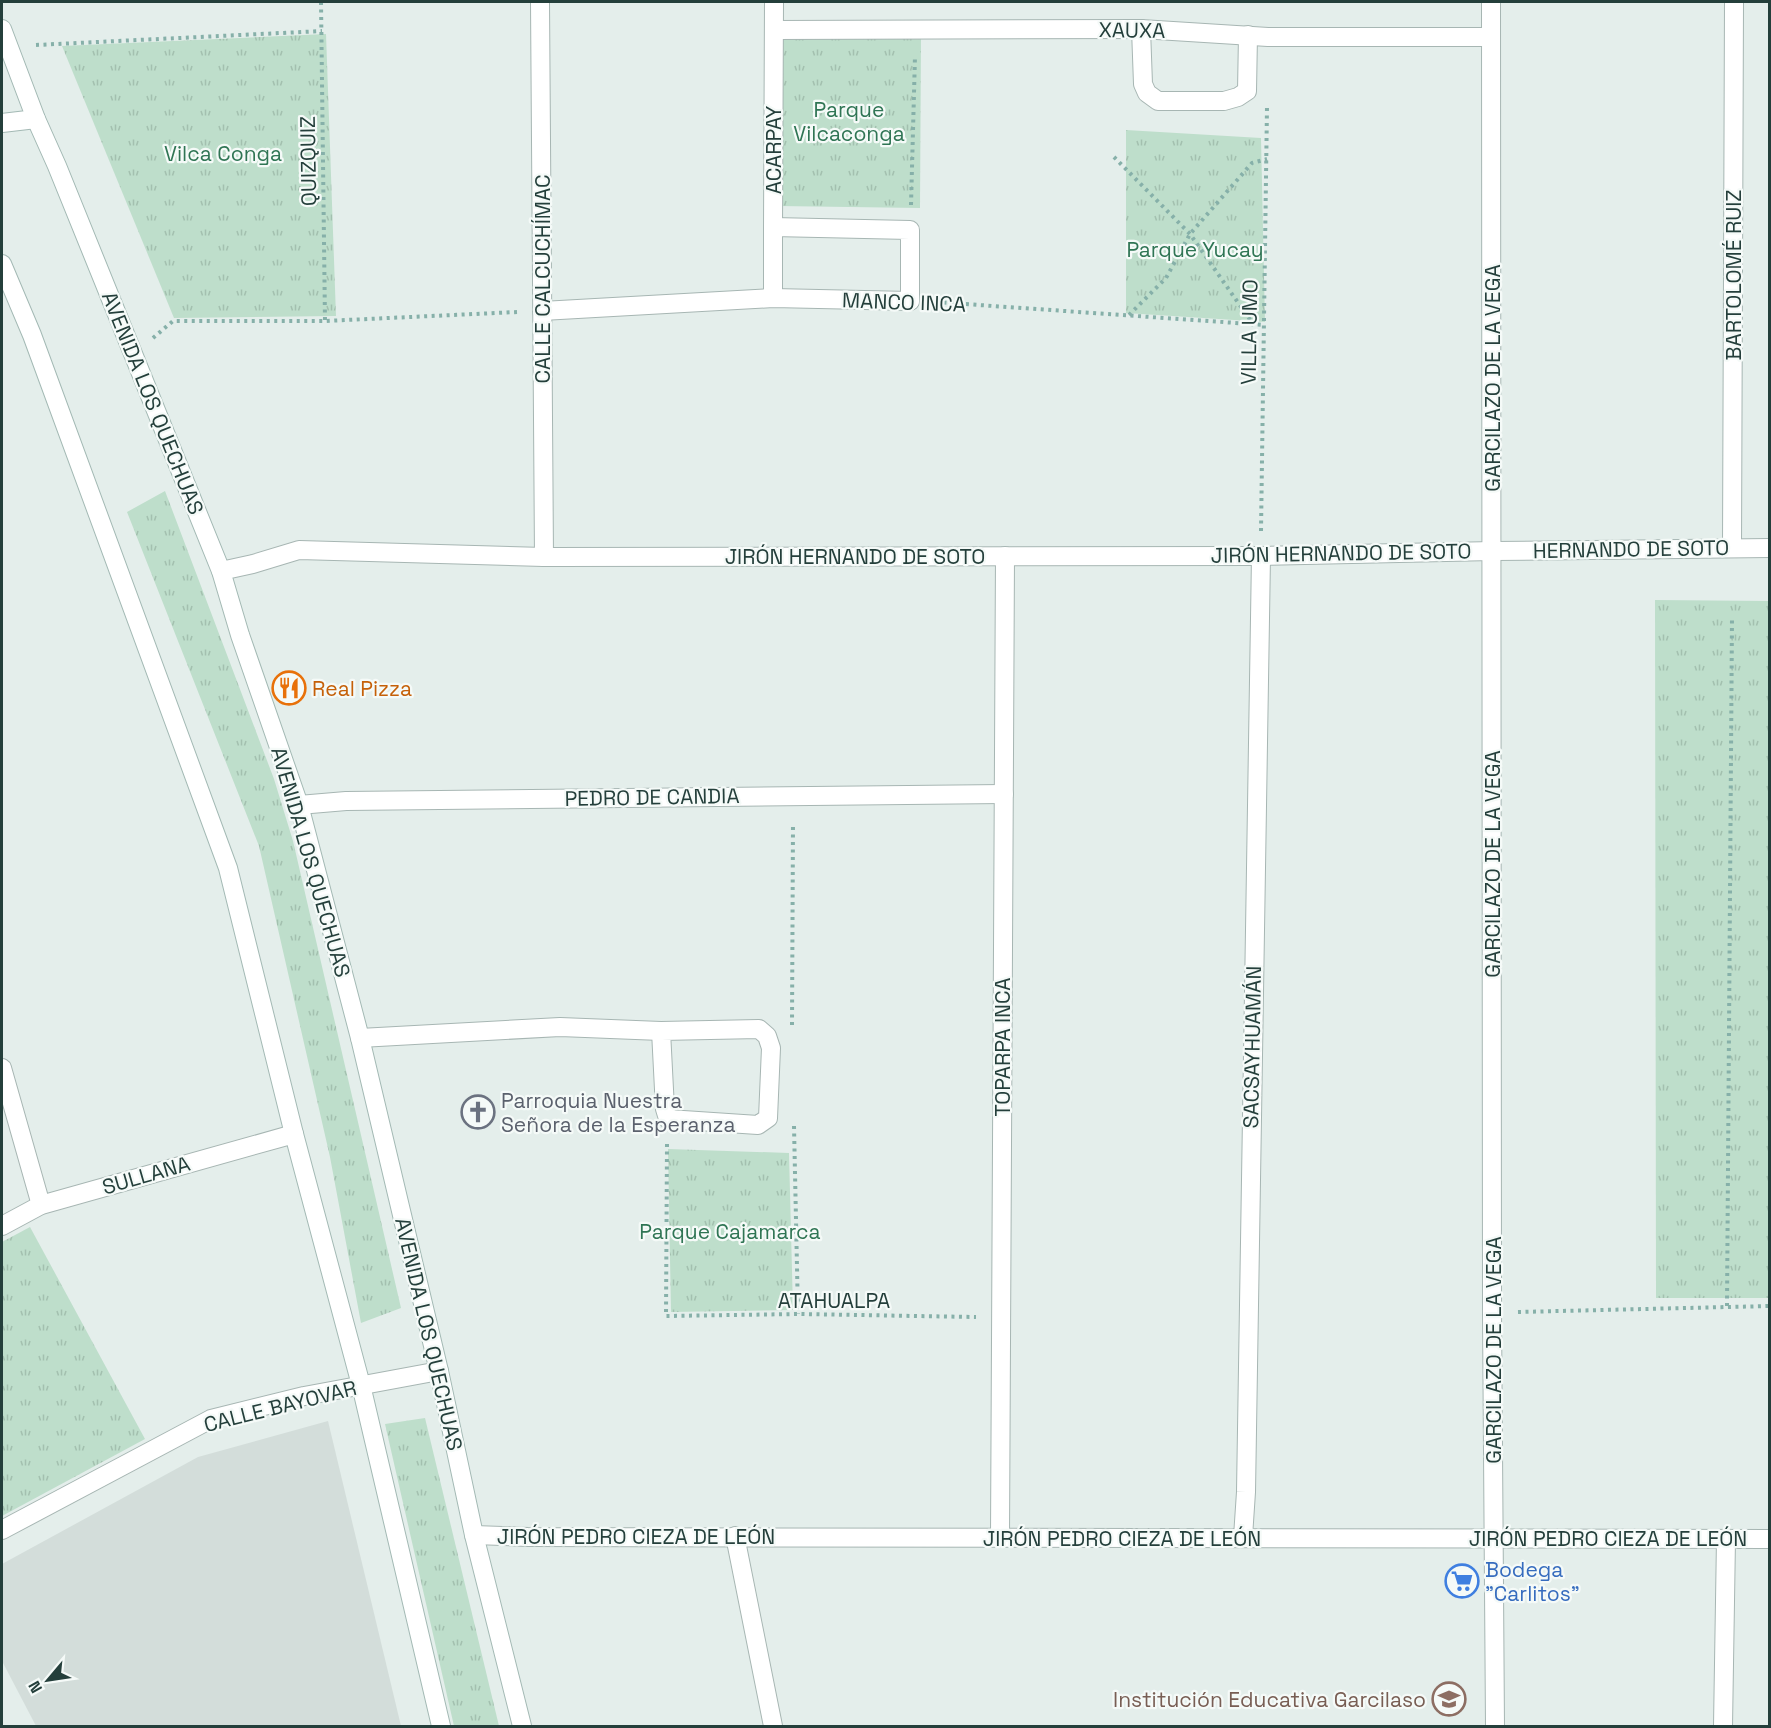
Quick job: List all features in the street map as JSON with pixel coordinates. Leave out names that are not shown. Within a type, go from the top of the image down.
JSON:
[{"type":"street","name":"CALLE CALCUCHÍMAC","points":[[540,2],[544,557]]},
{"type":"street","name":"ACARPAY","points":[[773,298],[774,2]]},
{"type":"street","name":"GARCILAZO DE LA VEGA","points":[[1491,2],[1494,1726]]},
{"type":"street","name":"BARTOLOMÉ RUIZ","points":[[1732,548],[1734,2]]},
{"type":"street","name":"AVENIDA LOS QUECHUAS","points":[[2,29],[5,47],[57,166],[221,571],[240,635],[299,805],[360,1038],[439,1371],[474,1536],[522,1726]]},
{"type":"street","name":"XAUXA","points":[[774,30],[1141,29],[1268,37],[1491,37]]},
{"type":"street","points":[[1141,29],[1143,84],[1147,93],[1158,100],[1224,101],[1238,97],[1247,91],[1248,35]]},
{"type":"street","points":[[2,123],[36,119]]},
{"type":"street","points":[[773,227],[910,230],[910,301]]},
{"type":"street","points":[[2,264],[36,346],[228,868],[294,1134],[361,1385],[441,1726]]},
{"type":"street","name":"MANCO INCA","points":[[542,311],[773,298],[910,301]]},
{"type":"street","name":"HERNANDO DE SOTO","points":[[1492,550],[1770,548]]},
{"type":"street","name":"JIRÓN HERNANDO DE SOTO","points":[[221,571],[299,550],[544,557],[1261,556],[1492,550]]},
{"type":"street","name":"TOPARPA INCA","points":[[1000,1538],[1005,556]]},
{"type":"street","name":"SACSAYHUAMÁN","points":[[1243,1538],[1246,1492],[1261,556]]},
{"type":"street","name":"PEDRO DE CANDIA","points":[[299,805],[346,801],[1004,794]]},
{"type":"street","points":[[360,1038],[560,1027],[661,1031],[759,1029],[767,1036],[771,1048],[768,1118],[758,1125],[668,1119],[665,1109],[661,1031]]},
{"type":"street","points":[[2,1068],[41,1205]]},
{"type":"street","name":"SULLANA","points":[[2,1226],[41,1205],[294,1134]]},
{"type":"street","name":"CALLE BAYOVAR","points":[[2,1530],[211,1419],[304,1396],[439,1371]]},
{"type":"street","name":"JIRÓN PEDRO CIEZA DE LEÓN","points":[[474,1536],[1770,1539]]},
{"type":"street","points":[[735,1536],[773,1726]]},
{"type":"street","points":[[1723,1726],[1726,1539]]},
{"type":"path","name":"QUIZQUIZ","points":[[321,2],[325,321]]},
{"type":"path","points":[[910,230],[915,28]]},
{"type":"path","points":[[5,47],[322,32]]},
{"type":"path","name":"VILLA UMO","points":[[1261,556],[1268,104]]},
{"type":"path","points":[[1114,158],[1190,234],[1254,324]]},
{"type":"path","points":[[1129,315],[1166,278],[1190,234],[1252,163],[1267,159]]},
{"type":"path","name":"MANCO INCA","points":[[910,301],[1265,325]]},
{"type":"path","points":[[133,355],[173,321],[325,321],[542,311]]},
{"type":"path","points":[[1727,1306],[1732,618]]},
{"type":"path","name":"ATAHUALPA","points":[[668,1119],[666,1316],[798,1314],[1001,1317]]},
{"type":"path","points":[[1492,1313],[1770,1306]]},
{"type":"shaded area","points":[[328,1421],[401,1726],[36,1726],[2,1661],[2,1564],[198,1457]]},
{"type":"green space","name":"Vilca Conga","points":[[326,34],[336,316],[174,318],[62,46]]},
{"type":"green space","name":"Parque Vilcaconga","points":[[778,34],[921,36],[920,208],[778,206]]},
{"type":"green space","name":"Parque Yucay","points":[[1126,130],[1261,138],[1265,322],[1126,313]]},
{"type":"green space","points":[[165,491],[274,779],[293,841],[401,1308],[361,1323],[330,1157],[259,846],[127,512]]},
{"type":"green space","points":[[1655,600],[1769,601],[1769,1298],[1656,1298]]},
{"type":"green space","name":"Parque Cajamarca","points":[[668,1149],[789,1153],[793,1310],[671,1312]]},
{"type":"green space","points":[[30,1227],[145,1439],[2,1516],[2,1242]]},
{"type":"green space","points":[[425,1418],[499,1726],[454,1726],[385,1424]]},
{"type":"place","name":"Real Pizza","points":[[289,688]]},
{"type":"place","name":"Parroquia Nuestra Señora de la Esperanza","points":[[478,1112]]},
{"type":"place","name":"Bodega \"Carlitos\"","points":[[1462,1581]]},
{"type":"place","name":"Institución Educativa Garcilaso","points":[[1449,1699]]}]
